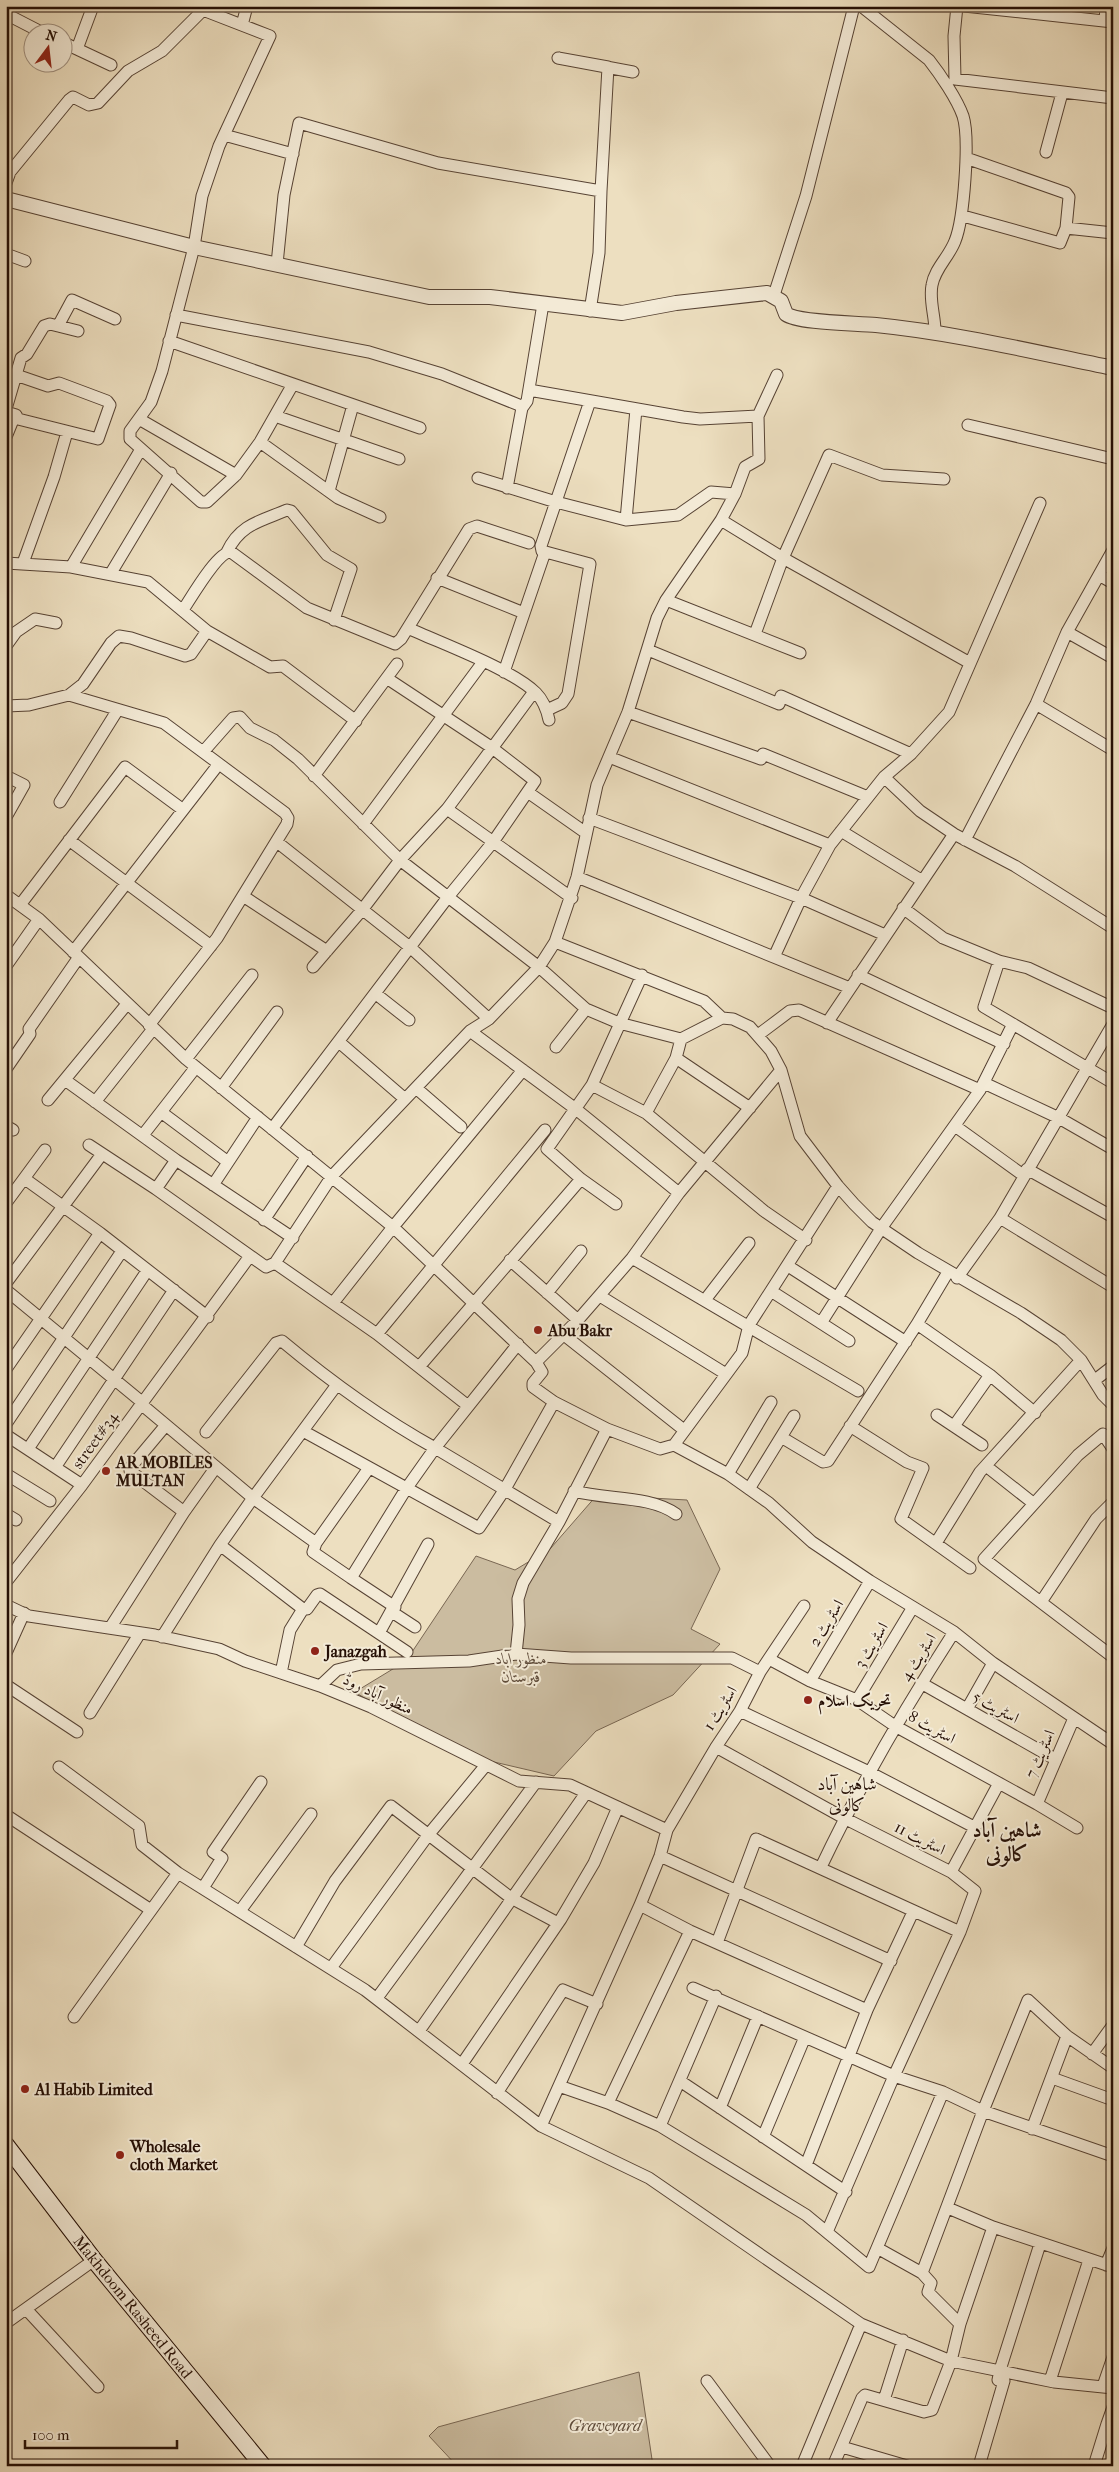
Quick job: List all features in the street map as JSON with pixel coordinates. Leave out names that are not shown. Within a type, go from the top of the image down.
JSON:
[{"type":"main road","name":"Makhdoom Rasheed Road","points":[[6,2145],[94,2260],[263,2466]]},
{"type":"street","points":[[77,49],[93,6]]},
{"type":"street","points":[[242,25],[247,6]]},
{"type":"street","points":[[774,295],[806,196],[854,6]]},
{"type":"street","points":[[861,6],[929,60],[938,70],[963,115],[966,134],[966,158],[962,216],[955,242],[940,264],[932,283],[935,331]]},
{"type":"street","points":[[958,6],[954,36],[955,79],[1113,98]]},
{"type":"street","points":[[964,6],[1039,10],[1109,21],[1106,6]]},
{"type":"street","points":[[6,183],[8,171],[72,97],[89,105],[98,103],[128,71],[162,51],[203,10],[270,36],[224,135],[202,196],[194,247],[162,372],[150,402],[129,436],[141,450],[171,473],[204,503],[236,475],[260,442],[293,384]]},
{"type":"street","points":[[6,14],[22,22]]},
{"type":"street","points":[[72,47],[111,65]]},
{"type":"street","points":[[590,310],[599,253],[601,191],[608,67],[558,58],[633,72]]},
{"type":"street","points":[[1046,152],[1062,93]]},
{"type":"street","points":[[278,264],[284,195],[299,123],[438,163],[601,191]]},
{"type":"street","points":[[224,135],[293,154]]},
{"type":"street","points":[[962,216],[1058,243],[1063,242],[1069,194],[966,158]]},
{"type":"street","points":[[6,199],[194,247],[430,297],[490,297],[622,313],[676,303],[743,295],[774,295],[780,301],[786,314],[799,320],[935,331],[1113,368]]},
{"type":"street","points":[[1066,228],[1113,233]]},
{"type":"street","points":[[6,254],[25,261]]},
{"type":"street","points":[[58,326],[72,300],[115,319]]},
{"type":"street","points":[[507,488],[522,408],[527,401],[543,304]]},
{"type":"street","points":[[176,315],[369,352],[442,374],[519,405],[522,408]]},
{"type":"street","points":[[6,437],[9,412],[8,393],[21,358],[27,354],[44,326],[50,324],[78,331]]},
{"type":"street","points":[[169,341],[420,428]]},
{"type":"street","points":[[9,412],[18,419],[98,439],[107,413],[108,403],[59,384],[48,386],[16,375]]},
{"type":"street","points":[[89,1145],[266,1267],[275,1263],[332,1176],[470,1032],[489,1019],[539,967],[555,942],[572,898],[597,785],[628,712],[657,618],[666,600],[721,520],[735,494],[745,467],[760,457],[758,416],[777,375]]},
{"type":"street","points":[[529,390],[700,418],[758,416]]},
{"type":"street","points":[[408,628],[504,672],[535,692],[548,715],[562,704],[568,694],[590,564],[545,552],[541,546],[590,401]]},
{"type":"street","points":[[330,491],[352,405]]},
{"type":"street","points":[[626,520],[636,409]]},
{"type":"street","points":[[275,416],[343,442],[399,459]]},
{"type":"street","points":[[139,419],[236,475]]},
{"type":"street","points":[[968,425],[1113,460]]},
{"type":"street","points":[[23,563],[54,477],[66,432]]},
{"type":"street","points":[[260,442],[338,498],[380,517]]},
{"type":"street","points":[[71,567],[141,450]]},
{"type":"street","points":[[755,634],[783,558],[829,455],[882,476],[944,479]]},
{"type":"street","points":[[111,573],[171,473]]},
{"type":"street","points":[[478,478],[556,502],[626,520],[678,515],[711,492],[735,494]]},
{"type":"street","points":[[774,957],[801,898],[830,845],[884,777],[911,754],[949,712],[1040,503]]},
{"type":"street","points":[[183,610],[207,574],[227,552],[238,532],[289,510],[327,555],[351,569],[334,620]]},
{"type":"street","points":[[721,520],[783,558],[970,663]]},
{"type":"street","points":[[227,552],[234,554],[307,608],[395,644],[401,639],[469,529],[473,526],[528,543]]},
{"type":"street","points":[[965,840],[1036,704],[1067,632],[1113,550]]},
{"type":"street","points":[[504,672],[545,552]]},
{"type":"street","points":[[6,563],[71,567],[111,573],[148,582],[207,631],[270,667],[283,666],[356,721]]},
{"type":"street","points":[[1099,575],[1113,583]]},
{"type":"street","points":[[437,578],[524,614]]},
{"type":"street","points":[[666,600],[800,653]]},
{"type":"street","points":[[6,646],[16,632],[35,619],[56,623]]},
{"type":"street","points":[[6,706],[29,705],[69,695],[83,684],[111,643],[119,636],[131,638],[185,656],[191,654],[207,631]]},
{"type":"street","points":[[1067,632],[1113,658]]},
{"type":"street","points":[[648,650],[779,704],[781,696],[911,754]]},
{"type":"street","points":[[363,824],[482,662]]},
{"type":"street","points":[[314,776],[388,679],[397,664]]},
{"type":"street","points":[[272,1128],[412,948],[448,897],[493,842],[534,784],[534,779],[491,747],[388,679]]},
{"type":"street","points":[[313,967],[362,910],[400,860],[447,809],[491,747],[533,693]]},
{"type":"street","points":[[69,695],[118,711],[168,724],[218,765],[285,813],[288,818],[287,824],[277,842],[211,946],[95,1102]]},
{"type":"street","points":[[1036,704],[1113,750]]},
{"type":"street","points":[[60,802],[118,711]]},
{"type":"street","points":[[628,712],[761,759],[763,754],[868,797]]},
{"type":"street","points":[[203,752],[233,718],[240,717],[250,728],[274,740],[286,749],[400,860],[539,967],[586,1009],[619,1023],[681,1039],[722,1018],[733,1019],[750,1027],[758,1035],[781,1070],[800,1136],[838,1186],[872,1222],[953,1275],[1021,1313],[1061,1340],[1081,1360],[1103,1395],[1113,1405]]},
{"type":"street","points":[[609,757],[830,845]]},
{"type":"street","points":[[6,1069],[30,1034],[29,1029],[76,954],[126,882],[218,765]]},
{"type":"street","points":[[20,904],[125,768],[182,809]]},
{"type":"street","points":[[6,776],[24,785],[6,817]]},
{"type":"street","points":[[884,777],[920,811],[954,834],[1015,866],[1113,928]]},
{"type":"street","points":[[529,793],[586,833]]},
{"type":"street","points":[[447,809],[572,898]]},
{"type":"street","points":[[589,818],[801,898],[885,935]]},
{"type":"street","points":[[841,831],[921,880]]},
{"type":"street","points":[[826,1023],[921,880],[954,834]]},
{"type":"street","points":[[69,840],[211,946]]},
{"type":"street","points":[[277,842],[412,948],[489,1019]]},
{"type":"street","points":[[577,877],[850,988]]},
{"type":"street","points":[[6,895],[39,919],[196,1068],[393,1227],[536,1362],[542,1372],[533,1383],[533,1387],[554,1402],[607,1430],[660,1450],[674,1445],[742,1353],[749,1325],[806,1240],[838,1186]]},
{"type":"street","points":[[243,896],[327,951]]},
{"type":"street","points":[[903,908],[943,938],[1000,962],[1028,968],[1113,1008]]},
{"type":"street","points":[[6,966],[39,919]]},
{"type":"street","points":[[555,942],[704,1001],[722,1018]]},
{"type":"street","points":[[1000,962],[984,1007],[1113,1083]]},
{"type":"street","points":[[186,1059],[252,975]]},
{"type":"street","points":[[616,1204],[581,1178],[548,1149],[577,1110],[592,1085],[642,975]]},
{"type":"street","points":[[858,975],[1004,1044]]},
{"type":"street","points":[[376,994],[409,1020]]},
{"type":"street","points":[[48,1100],[127,1004]]},
{"type":"street","points":[[556,1047],[586,1009]]},
{"type":"street","points":[[758,1035],[795,1010],[1059,1118],[1113,1149]]},
{"type":"street","points":[[221,1088],[277,1012]]},
{"type":"street","points":[[821,1323],[882,1228],[982,1086],[1013,1024]]},
{"type":"street","points":[[780,1438],[826,1462],[917,1324],[953,1275],[1000,1218],[1025,1172],[1059,1118],[1113,1024]]},
{"type":"street","points":[[470,1032],[577,1110],[679,1193]]},
{"type":"street","points":[[646,1113],[676,1058],[681,1039]]},
{"type":"street","points":[[339,1042],[406,1099]]},
{"type":"street","points":[[676,1058],[750,1108]]},
{"type":"street","points":[[143,1135],[196,1068]]},
{"type":"street","points":[[334,1303],[393,1227],[523,1070]]},
{"type":"street","points":[[536,1362],[578,1320],[632,1258],[679,1193],[781,1070]]},
{"type":"street","points":[[65,1080],[176,1160],[293,1238]]},
{"type":"street","points":[[592,1085],[646,1113],[764,1211],[806,1240]]},
{"type":"street","points":[[416,1088],[461,1127]]},
{"type":"street","points":[[162,1112],[228,1162]]},
{"type":"street","points":[[213,1185],[258,1117]]},
{"type":"street","points":[[955,1126],[1025,1172],[1113,1217]]},
{"type":"street","points":[[377,1334],[545,1130]]},
{"type":"street","points":[[6,1203],[45,1150]]},
{"type":"street","points":[[6,1283],[102,1154]]},
{"type":"street","points":[[264,1220],[307,1156]]},
{"type":"street","points":[[156,1190],[176,1160]]},
{"type":"street","points":[[419,1366],[581,1178]]},
{"type":"street","points":[[24,1179],[100,1234],[208,1317]]},
{"type":"street","points":[[1000,1218],[1113,1287]]},
{"type":"street","points":[[6,1369],[100,1234]]},
{"type":"street","points":[[705,1300],[749,1243]]},
{"type":"street","points":[[6,1424],[122,1251]]},
{"type":"street","points":[[547,1293],[581,1251]]},
{"type":"street","name":"street#34","points":[[6,1582],[82,1485],[208,1317],[250,1256]]},
{"type":"street","points":[[632,1258],[749,1325],[858,1391]]},
{"type":"street","points":[[510,1260],[578,1320]]},
{"type":"street","points":[[275,1263],[377,1334],[467,1405]]},
{"type":"street","points":[[788,1266],[906,1342]]},
{"type":"street","points":[[28,1449],[148,1271]]},
{"type":"street","points":[[6,1290],[113,1378],[253,1498],[316,1543]]},
{"type":"street","points":[[56,1466],[113,1378],[174,1290]]},
{"type":"street","points":[[771,1291],[849,1341]]},
{"type":"street","points":[[600,1296],[726,1374]]},
{"type":"street","points":[[917,1324],[990,1375],[1035,1413]]},
{"type":"street","points":[[564,1335],[684,1430]]},
{"type":"street","points":[[206,1432],[278,1341],[282,1341],[336,1386],[396,1427],[559,1522]]},
{"type":"street","points":[[351,1578],[406,1489],[435,1448],[467,1405],[518,1344]]},
{"type":"street","points":[[936,1544],[975,1480],[986,1466],[1081,1360]]},
{"type":"street","points":[[1095,1380],[1113,1366]]},
{"type":"street","points":[[954,1426],[990,1375]]},
{"type":"street","points":[[162,1637],[220,1545],[336,1386]]},
{"type":"street","points":[[304,1431],[478,1528],[505,1489],[554,1402]]},
{"type":"street","points":[[728,1474],[771,1402]]},
{"type":"street","points":[[937,1415],[982,1445]]},
{"type":"street","points":[[749,1489],[794,1416]]},
{"type":"street","points":[[166,1425],[129,1469],[184,1512]]},
{"type":"street","points":[[850,1426],[907,1462],[924,1468],[901,1519],[970,1568]]},
{"type":"street","points":[[516,1654],[519,1625],[518,1600],[523,1583],[559,1522],[607,1430]]},
{"type":"street","points":[[1113,1448],[1103,1434],[1078,1455],[1033,1502],[984,1559],[1113,1657]]},
{"type":"street","points":[[6,1435],[56,1466],[82,1485]]},
{"type":"street","points":[[674,1445],[728,1474],[769,1504],[812,1542],[870,1581],[954,1632],[993,1663],[1113,1744]]},
{"type":"street","points":[[986,1466],[1033,1502]]},
{"type":"street","points":[[110,1628],[184,1512],[216,1467]]},
{"type":"street","points":[[368,1468],[316,1543],[313,1552],[351,1578],[415,1627]]},
{"type":"street","points":[[6,1474],[50,1501]]},
{"type":"street","points":[[574,1491],[589,1496],[662,1505],[676,1514]]},
{"type":"street","points":[[1041,1602],[1096,1519],[1113,1502]]},
{"type":"street","points":[[379,1632],[428,1544]]},
{"type":"street","points":[[220,1545],[303,1610]]},
{"type":"street","name":"اسٹریٹ 2","points":[[810,1681],[870,1581]]},
{"type":"street","points":[[281,1673],[290,1630],[303,1610],[320,1594],[406,1652]]},
{"type":"street","name":"منظور آباد روڈ","points":[[6,1605],[24,1613],[219,1649],[245,1661],[320,1686],[371,1707],[518,1781],[570,1785],[667,1830]]},
{"type":"street","name":"اسٹریٹ 1","points":[[541,2126],[640,1905],[660,1856],[667,1830],[716,1747],[740,1711],[760,1672],[804,1606]]},
{"type":"street","name":"اسٹریٹ 3","points":[[857,1700],[913,1607]]},
{"type":"street","points":[[6,1653],[24,1613]]},
{"type":"street","name":"اسٹریٹ 4","points":[[821,1867],[844,1818],[895,1726],[954,1632]]},
{"type":"street","points":[[90,1712],[140,1633]]},
{"type":"street","points":[[320,1686],[337,1670],[361,1664],[469,1661],[516,1654],[571,1658],[732,1658],[760,1672]]},
{"type":"street","name":"اسٹریٹ 8","points":[[769,1659],[810,1681],[857,1700],[895,1726],[1077,1828]]},
{"type":"street","points":[[967,1709],[993,1663]]},
{"type":"street","name":"اسٹریٹ 5","points":[[921,1683],[1055,1759]]},
{"type":"street","points":[[6,1685],[78,1732]]},
{"type":"street","points":[[740,1711],[869,1772],[974,1827]]},
{"type":"street","name":"اسٹریٹ 7","points":[[1037,1804],[1074,1718]]},
{"type":"street","name":"اسٹریٹ 11","points":[[716,1747],[844,1818],[951,1872],[975,1891],[960,1932]]},
{"type":"street","points":[[330,1968],[429,1834],[486,1765]]},
{"type":"street","points":[[59,1767],[139,1826],[142,1845],[178,1874],[377,1998],[496,2093],[541,2126],[650,2178],[861,2324],[951,2361],[1050,2381],[1108,2387],[1113,2357]]},
{"type":"street","points":[[203,1888],[222,1858],[212,1852],[261,1782]]},
{"type":"street","points":[[377,1998],[536,1782]]},
{"type":"street","points":[[951,1872],[999,1783]]},
{"type":"street","points":[[419,2031],[586,1793]]},
{"type":"street","points":[[296,1947],[335,1881],[391,1806],[511,1898],[558,1923]]},
{"type":"street","points":[[462,2064],[558,1923],[594,1863],[618,1807]]},
{"type":"street","points":[[240,1911],[311,1814]]},
{"type":"street","points":[[6,1815],[151,1910]]},
{"type":"street","points":[[717,1943],[756,1839],[960,1932],[894,2076],[828,2232]]},
{"type":"street","points":[[660,1856],[891,1960]]},
{"type":"street","points":[[74,2017],[178,1874]]},
{"type":"street","points":[[640,1905],[690,1931],[867,2010]]},
{"type":"street","points":[[806,2165],[867,2010],[913,1912]]},
{"type":"street","points":[[608,2103],[690,1931]]},
{"type":"street","points":[[693,1988],[716,1996],[894,2076],[943,2092],[983,2111],[1032,2129],[1113,2156]]},
{"type":"street","points":[[496,2093],[563,1990],[597,2004]]},
{"type":"street","points":[[660,2126],[716,1996]]},
{"type":"street","points":[[922,2273],[983,2111],[1028,2000],[1068,2036],[1113,2068]]},
{"type":"street","points":[[720,2108],[758,2016]]},
{"type":"street","points":[[1092,2054],[1113,2025]]},
{"type":"street","points":[[1032,2129],[1068,2036]]},
{"type":"street","points":[[764,2137],[805,2037]]},
{"type":"street","points":[[1052,2078],[1113,2100]]},
{"type":"street","points":[[680,2081],[846,2192]]},
{"type":"street","points":[[559,2086],[608,2103],[660,2126],[806,2215],[869,2267],[879,2249],[943,2092]]},
{"type":"street","points":[[948,2208],[1040,2244],[1110,2266],[1113,2248]]},
{"type":"street","points":[[833,2466],[862,2398],[869,2396],[929,2412],[932,2410],[951,2361],[960,2324],[993,2227]]},
{"type":"street","points":[[978,2466],[1004,2381],[998,2380],[1000,2370],[1040,2244]]},
{"type":"street","points":[[879,2249],[922,2273],[931,2283],[928,2292],[960,2324]]},
{"type":"street","points":[[6,2323],[94,2260]]},
{"type":"street","points":[[1050,2381],[1089,2260]]},
{"type":"street","points":[[26,2309],[98,2387]]},
{"type":"street","points":[[802,2466],[861,2324]]},
{"type":"street","points":[[884,2400],[903,2340]]},
{"type":"street","points":[[707,2381],[770,2466]]},
{"type":"street","points":[[1094,2466],[1110,2426],[1113,2407]]},
{"type":"street","points":[[842,2447],[907,2466]]},
{"type":"green space","name":"منظور آباد قبرستان","points":[[597,1495],[687,1500],[720,1569],[691,1629],[720,1644],[673,1695],[596,1731],[554,1776],[447,1751],[355,1692],[406,1661],[476,1556],[515,1570],[550,1549]]},
{"type":"green space","name":"Graveyard","points":[[639,2372],[653,2466],[457,2466],[429,2436],[438,2427]]},
{"type":"place","name":"Abu Bakr","points":[[538,1330]]},
{"type":"place","name":"AR MOBILES MULTAN","points":[[106,1471]]},
{"type":"place","name":"Janazgah","points":[[315,1651]]},
{"type":"place","name":"تحریک اسلام","points":[[808,1700]]},
{"type":"place","name":"Al Habib Limited","points":[[25,2089]]},
{"type":"place","name":"Wholesale cloth Market","points":[[120,2155]]},
{"type":"district","name":"شاہین آباد کالونی","points":[[847,1794]]},
{"type":"district","name":"شاہین آباد کالونی","points":[[1007,1842]]}]
